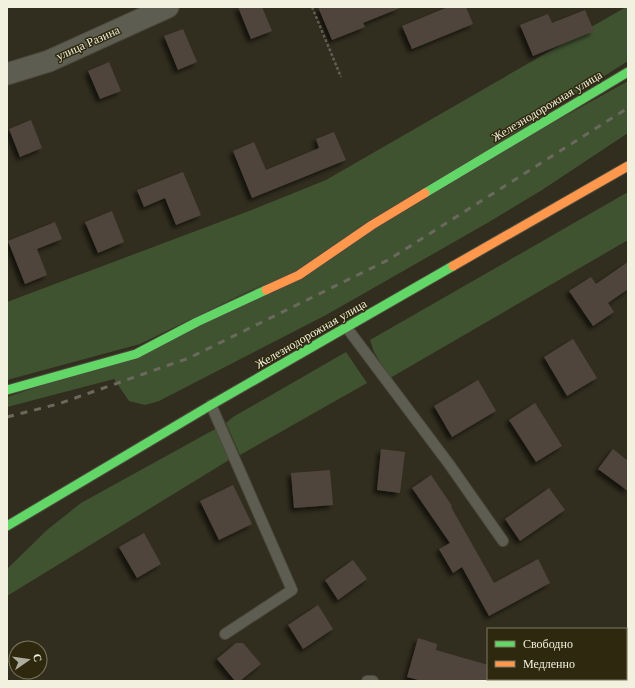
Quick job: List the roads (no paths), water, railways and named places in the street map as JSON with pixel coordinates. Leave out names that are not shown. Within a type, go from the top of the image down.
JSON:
[{"type":"main road","name":"Железнодорожная улица","points":[[7,390],[136,354],[197,322],[299,275],[372,225],[628,72]]},
{"type":"main road","name":"Железнодорожная улица","points":[[7,526],[211,405],[628,166]]},
{"type":"street","name":"улица Разина","points":[[7,74],[49,61],[168,7]]},
{"type":"lane","points":[[347,328],[450,464],[503,541]]},
{"type":"lane","points":[[211,405],[292,590],[225,634]]},
{"type":"lane","points":[[367,681],[373,681]]},
{"type":"railway","points":[[7,417],[58,404],[189,358],[388,260],[628,108]]}]
